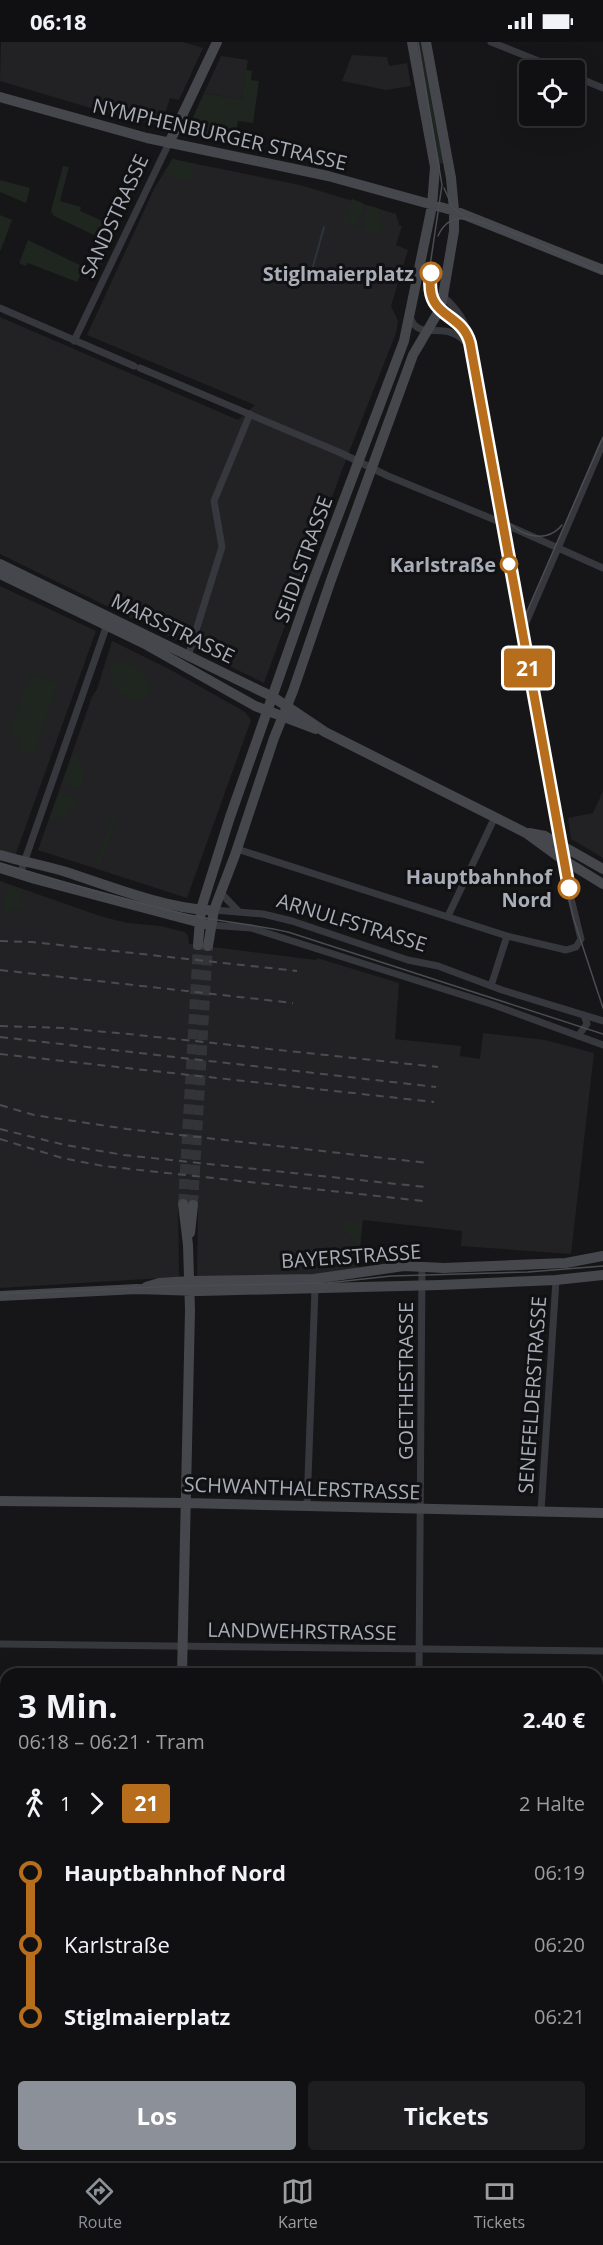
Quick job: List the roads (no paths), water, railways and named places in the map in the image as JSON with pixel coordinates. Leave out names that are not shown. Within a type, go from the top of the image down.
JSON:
[{"type":"main road","name":"SANDSTRASSE","points":[[169,143],[217,42]]},
{"type":"main road","name":"SEIDLSTRASSE","points":[[204,924],[201,909],[267,711],[308,595],[402,347],[432,206],[435,167],[412,42]]},
{"type":"main road","name":"SEIDLSTRASSE","points":[[204,924],[214,910],[221,893],[282,717],[413,356],[440,309],[453,239],[454,211],[451,178],[426,42]]},
{"type":"main road","name":"NYMPHENBURGER STRASSE","points":[[0,97],[169,143],[328,176],[432,206]]},
{"type":"main road","points":[[432,206],[454,211],[603,270]]},
{"type":"main road","name":"MARSSTRASSE","points":[[0,564],[109,621],[267,711],[325,732],[494,819],[526,833],[603,884]]},
{"type":"main road","name":"MARSSTRASSE","points":[[0,574],[188,656],[273,697],[325,732]]},
{"type":"main road","name":"MARSSTRASSE","points":[[526,833],[545,836],[603,869]]},
{"type":"main road","name":"ARNULFSTRASSE","points":[[0,855],[161,901],[214,910]]},
{"type":"main road","name":"ARNULFSTRASSE","points":[[0,868],[204,924]]},
{"type":"main road","points":[[203,946],[204,924]]},
{"type":"main road","points":[[182,1668],[190,1286],[188,1204]]},
{"type":"main road","name":"BAYERSTRASSE","points":[[190,1286],[314,1279],[397,1266],[572,1263],[603,1256]]},
{"type":"main road","name":"BAYERSTRASSE","points":[[0,1296],[137,1289],[159,1283],[190,1286],[315,1288],[556,1280],[603,1275]]},
{"type":"main road","name":"SCHWANTHALERSTRASSE","points":[[0,1500],[603,1513]]},
{"type":"street","points":[[491,42],[536,60]]},
{"type":"street","points":[[585,81],[603,88]]},
{"type":"street","name":"SANDSTRASSE","points":[[74,341],[169,143]]},
{"type":"street","points":[[443,296],[464,320],[467,329],[500,522]]},
{"type":"street","points":[[0,308],[603,568]]},
{"type":"street","points":[[409,311],[412,323],[416,327],[427,331],[450,331],[462,338],[468,345]]},
{"type":"street","points":[[188,656],[222,547],[214,501],[250,414]]},
{"type":"street","points":[[237,849],[507,936],[566,950],[576,946],[581,939],[558,843],[520,634],[603,443]]},
{"type":"street","points":[[20,874],[109,621]]},
{"type":"street","points":[[448,916],[494,819]]},
{"type":"street","points":[[221,893],[239,912]]},
{"type":"street","name":"ARNULFSTRASSE","points":[[214,910],[262,914],[292,921],[408,960],[438,966],[491,986],[603,1021]]},
{"type":"street","name":"ARNULFSTRASSE","points":[[204,924],[251,928],[494,1005],[603,1045]]},
{"type":"street","points":[[491,986],[507,936]]},
{"type":"street","points":[[578,1036],[586,1024],[584,1015]]},
{"type":"street","name":"GOETHESTRASSE","points":[[419,1668],[422,1267]]},
{"type":"street","name":"SENEFELDERSTRASSE","points":[[541,1511],[556,1280]]},
{"type":"street","points":[[308,1506],[315,1288]]},
{"type":"street","name":"LANDWEHRSTRASSE","points":[[0,1644],[603,1651]]},
{"type":"waterway","points":[[312,270],[324,227]]},
{"type":"tunnel","points":[[183,1204],[198,945]]},
{"type":"tunnel","points":[[193,1205],[208,946]]},
{"type":"tram line","points":[[418,42],[442,185],[426,293],[434,308],[458,331],[467,345],[559,857],[574,920],[603,1008]]},
{"type":"tram line","points":[[444,188],[453,208],[469,220]]},
{"type":"tram line","points":[[438,236],[448,222],[458,219],[471,220],[508,231],[603,273]]},
{"type":"tram line","name":"21","points":[[431,273],[430,290],[433,301],[463,329],[470,343],[569,888]]},
{"type":"tram line","points":[[520,633],[522,623],[603,437]]},
{"type":"tram line","points":[[500,509],[511,524],[528,534],[546,535],[555,532],[562,525]]},
{"type":"tram line","points":[[0,863],[161,909],[288,932],[603,1034]]},
{"type":"tram line","points":[[0,1294],[178,1286],[327,1283],[391,1276],[528,1272],[603,1266]]},
{"type":"railway","points":[[0,941],[32,942],[297,971]]},
{"type":"railway","points":[[0,970],[293,1003]]},
{"type":"railway","points":[[0,1026],[64,1028],[438,1067]]},
{"type":"railway","points":[[0,1037],[436,1087]]},
{"type":"railway","points":[[0,1054],[434,1102]]},
{"type":"railway","points":[[0,1105],[34,1115],[127,1129],[428,1163]]},
{"type":"railway","points":[[0,1129],[65,1145],[124,1155],[425,1187]]},
{"type":"railway","points":[[0,1139],[62,1158],[103,1166],[423,1201]]},
{"type":"place","name":"Stiglmaierplatz","points":[[431,273]]},
{"type":"place","name":"Karlstraße","points":[[509,564]]},
{"type":"place","name":"Hauptbahnhof Nord","points":[[569,888]]}]
